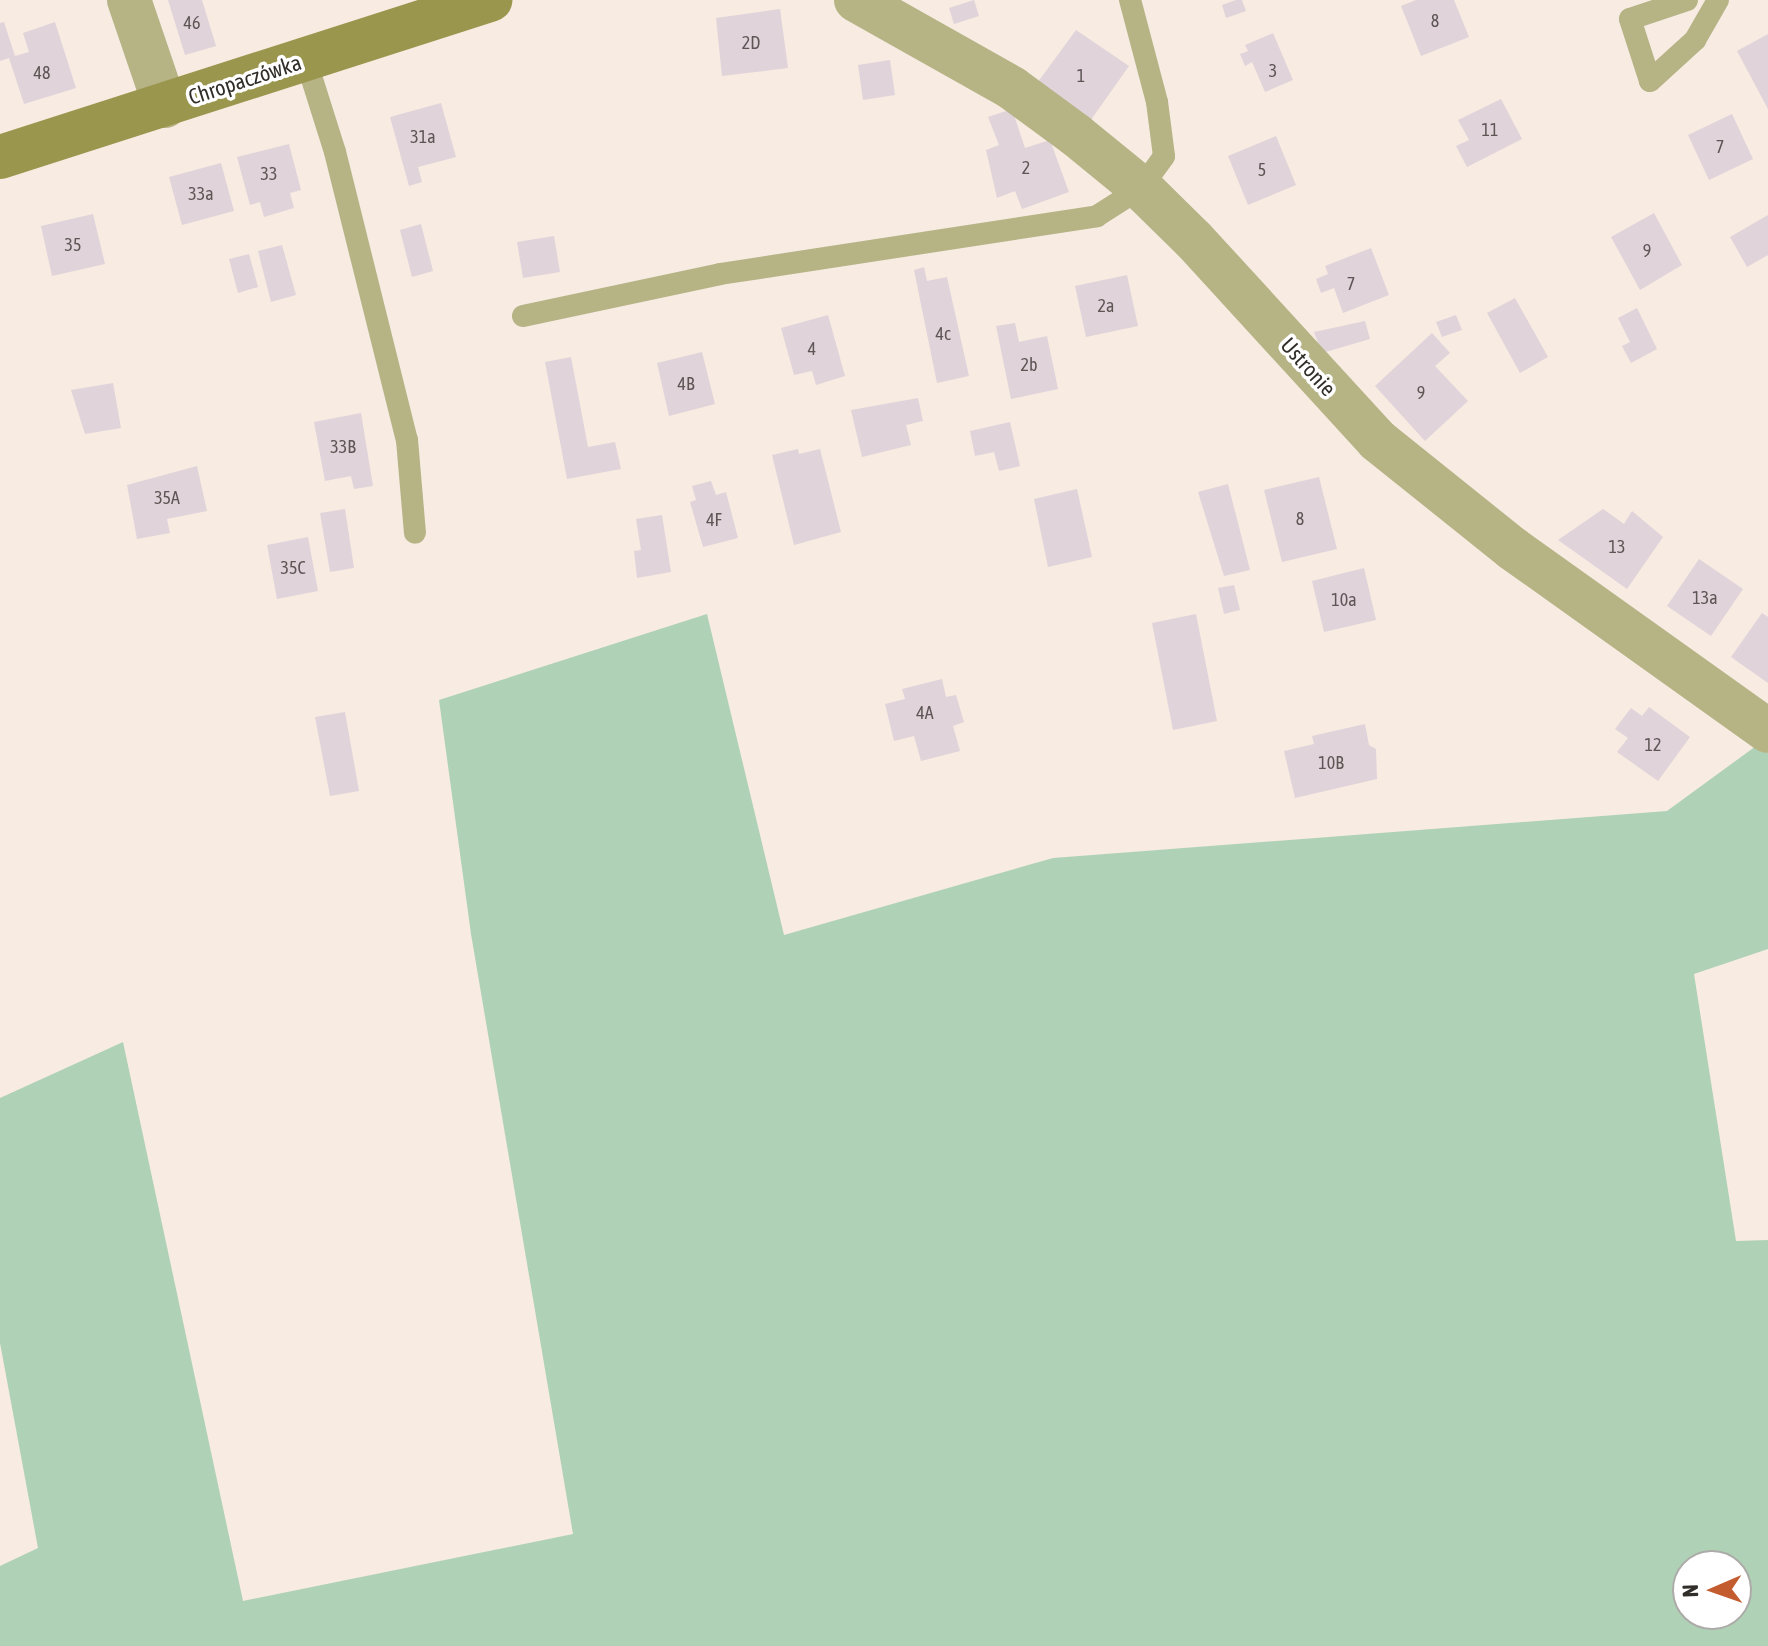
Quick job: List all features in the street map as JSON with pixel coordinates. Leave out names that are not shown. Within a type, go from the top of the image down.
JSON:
[{"type":"street","points":[[129,0],[165,106]]},
{"type":"street","name":"Chropaczówka","points":[[0,157],[490,0]]},
{"type":"street","name":"Ustronie","points":[[856,0],[1012,88],[1141,188],[1377,440],[1513,549],[1768,731]]},
{"type":"lane","points":[[523,316],[720,274],[1097,216],[1141,188],[1164,156],[1157,102],[1130,0]]},
{"type":"lane","points":[[1687,0],[1630,19],[1650,81],[1695,40],[1718,0]]},
{"type":"lane","points":[[306,60],[335,152],[407,440],[415,533]]},
{"type":"green space","points":[[707,614],[784,935],[1053,858],[1667,811],[1756,746],[1768,753],[1768,949],[1694,974],[1736,1241],[1768,1240],[1768,1646],[0,1646],[0,1566],[38,1548],[0,1343],[0,1098],[123,1042],[243,1601],[573,1534],[471,934],[439,700]]},
{"type":"building","points":[[168,0],[202,0],[216,46],[185,55]]},
{"type":"building","points":[[974,0],[979,16],[954,24],[949,8]]},
{"type":"building","points":[[1242,0],[1246,11],[1226,18],[1222,5]]},
{"type":"building","points":[[1416,0],[1454,0],[1469,37],[1421,56],[1401,6]]},
{"type":"building","points":[[780,9],[788,68],[722,76],[716,18]]},
{"type":"building","points":[[4,22],[15,56],[29,52],[23,33],[55,22],[76,88],[24,104],[9,58],[0,61],[0,23]]},
{"type":"building","points":[[1076,30],[1129,66],[1088,124],[1035,86]]},
{"type":"building","points":[[1273,33],[1293,80],[1265,92],[1252,62],[1245,66],[1240,54],[1248,51],[1245,45]]},
{"type":"building","points":[[1768,34],[1768,109],[1737,51]]},
{"type":"building","points":[[890,60],[895,95],[863,100],[858,65]]},
{"type":"building","points":[[1501,99],[1522,139],[1467,167],[1456,146],[1469,140],[1458,120]]},
{"type":"building","points":[[441,103],[456,157],[418,167],[422,182],[409,186],[390,117]]},
{"type":"building","points":[[1012,109],[1025,148],[1050,140],[1069,192],[1022,209],[1015,191],[997,198],[986,150],[999,145],[988,117]]},
{"type":"building","points":[[1732,114],[1753,159],[1709,180],[1688,135]]},
{"type":"building","points":[[1276,136],[1296,185],[1248,205],[1228,156]]},
{"type":"building","points":[[289,144],[301,190],[290,193],[294,208],[264,217],[260,202],[250,205],[237,157]]},
{"type":"building","points":[[221,163],[234,211],[182,225],[169,177]]},
{"type":"building","points":[[1654,213],[1682,265],[1640,290],[1611,237]]},
{"type":"building","points":[[93,214],[105,264],[52,276],[41,226]]},
{"type":"building","points":[[1768,215],[1768,255],[1747,267],[1730,237]]},
{"type":"building","points":[[421,224],[433,271],[412,277],[400,230]]},
{"type":"building","points":[[554,236],[560,272],[523,278],[517,242]]},
{"type":"building","points":[[282,245],[296,295],[271,302],[258,251]]},
{"type":"building","points":[[1371,248],[1389,295],[1343,313],[1334,288],[1321,293],[1316,279],[1328,274],[1325,266]]},
{"type":"building","points":[[249,254],[258,287],[238,293],[229,259]]},
{"type":"building","points":[[924,267],[927,281],[947,277],[969,376],[937,383],[914,270]]},
{"type":"building","points":[[1127,275],[1138,326],[1086,337],[1075,286]]},
{"type":"building","points":[[1515,298],[1548,357],[1520,373],[1487,313]]},
{"type":"building","points":[[1637,308],[1657,349],[1631,363],[1622,346],[1630,342],[1618,318]]},
{"type":"building","points":[[828,315],[845,376],[816,385],[812,371],[794,375],[781,328]]},
{"type":"building","points":[[1456,315],[1462,330],[1442,337],[1436,322]]},
{"type":"building","points":[[1365,321],[1370,339],[1322,353],[1314,332]]},
{"type":"building","points":[[1015,323],[1019,342],[1047,336],[1058,389],[1011,399],[996,326]]},
{"type":"building","points":[[1432,333],[1450,353],[1435,366],[1468,401],[1425,441],[1375,386]]},
{"type":"building","points":[[702,352],[715,404],[669,416],[657,363]]},
{"type":"building","points":[[571,357],[588,447],[615,442],[621,469],[567,479],[545,362]]},
{"type":"building","points":[[113,383],[121,428],[85,434],[71,390]]},
{"type":"building","points":[[918,398],[923,421],[906,425],[911,445],[862,457],[851,410]]},
{"type":"building","points":[[361,413],[373,486],[354,489],[351,476],[325,481],[314,422]]},
{"type":"building","points":[[1010,422],[1020,466],[999,471],[994,452],[975,456],[970,431]]},
{"type":"building","points":[[798,449],[799,454],[820,449],[841,532],[794,545],[772,455]]},
{"type":"building","points":[[197,466],[207,511],[167,519],[170,533],[137,539],[127,485]]},
{"type":"building","points":[[1319,477],[1337,549],[1282,562],[1264,490]]},
{"type":"building","points":[[711,481],[716,495],[726,492],[738,538],[703,547],[690,502],[696,500],[692,486]]},
{"type":"building","points":[[1228,484],[1250,570],[1224,576],[1198,492]]},
{"type":"building","points":[[1077,489],[1092,557],[1048,567],[1034,499]]},
{"type":"building","points":[[345,509],[354,568],[330,572],[320,513]]},
{"type":"building","points":[[1603,509],[1624,524],[1632,511],[1663,537],[1627,589],[1558,540]]},
{"type":"building","points":[[662,515],[671,572],[637,578],[634,551],[641,550],[636,519]]},
{"type":"building","points":[[308,537],[318,591],[277,599],[267,545]]},
{"type":"building","points":[[1699,559],[1743,589],[1711,636],[1667,606]]},
{"type":"building","points":[[1364,568],[1376,620],[1324,632],[1312,581]]},
{"type":"building","points":[[1234,585],[1240,610],[1224,614],[1218,588]]},
{"type":"building","points":[[1762,613],[1768,617],[1768,683],[1731,657]]},
{"type":"building","points":[[1196,614],[1217,721],[1173,730],[1152,623]]},
{"type":"building","points":[[942,679],[946,697],[956,695],[964,722],[953,726],[960,751],[921,761],[914,736],[894,741],[885,704],[905,699],[902,689]]},
{"type":"building","points":[[1649,707],[1690,737],[1658,781],[1617,752],[1628,738],[1615,729],[1631,708],[1642,716]]},
{"type":"building","points":[[345,712],[359,791],[330,796],[315,717]]},
{"type":"building","points":[[1365,724],[1369,745],[1376,749],[1377,779],[1295,798],[1284,751],[1314,744],[1312,736]]}]
